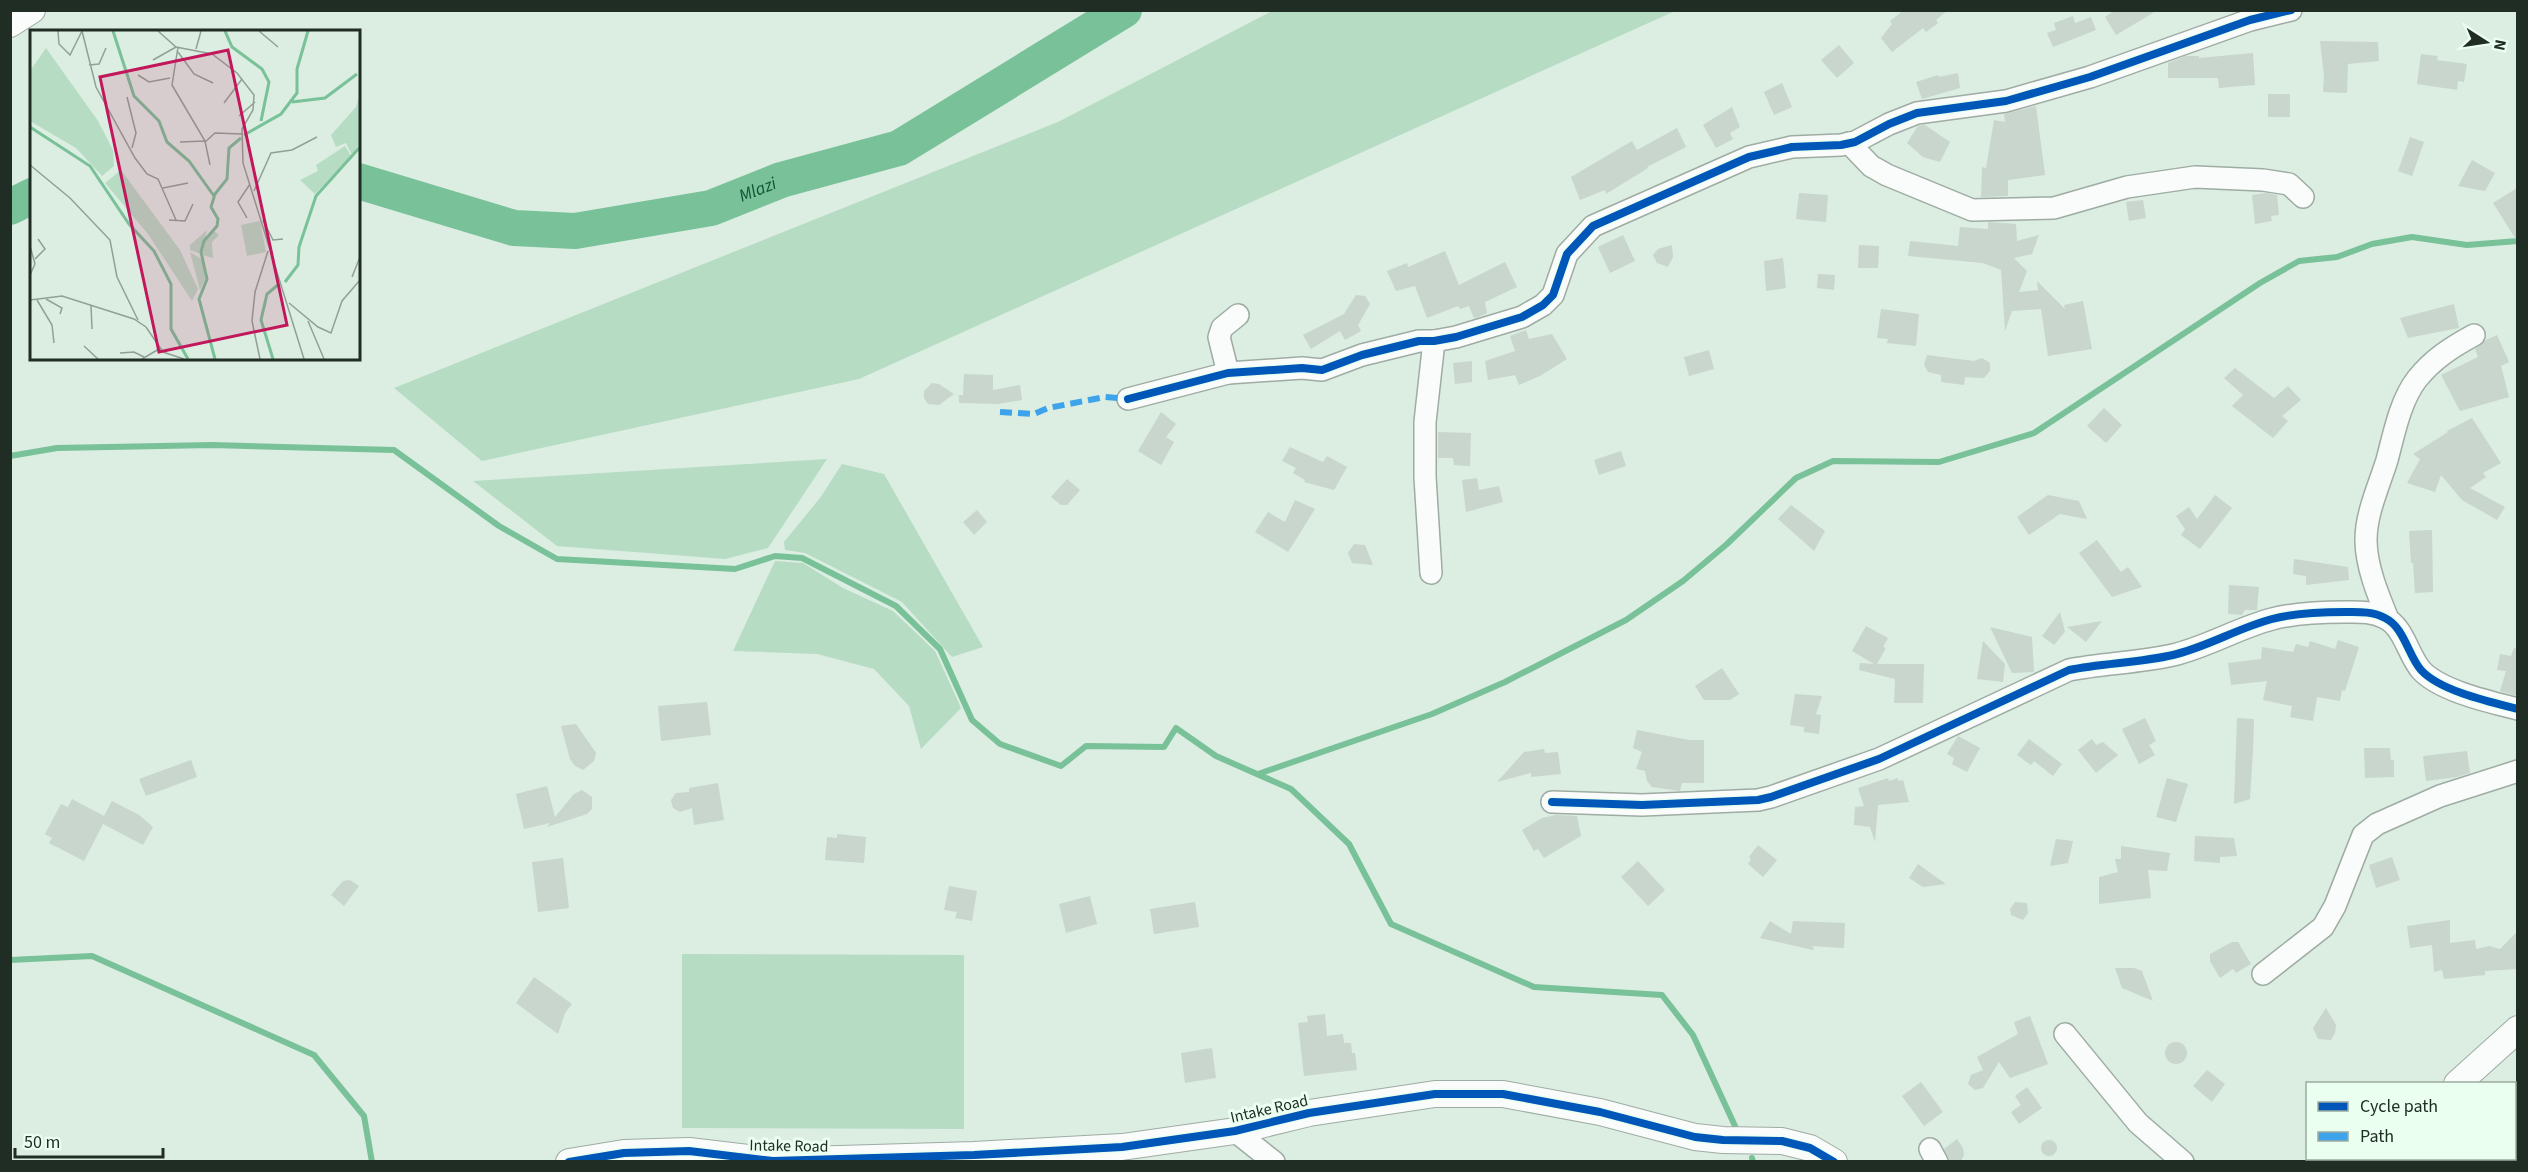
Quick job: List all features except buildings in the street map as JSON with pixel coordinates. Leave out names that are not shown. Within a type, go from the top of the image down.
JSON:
[{"type":"street","points":[[10,24],[32,10]]},
{"type":"street","points":[[1128,399],[1228,373],[1302,368],[1322,370],[1362,355],[1419,340],[1434,341],[1456,337],[1522,317],[1543,305],[1556,290],[1567,254],[1593,226],[1749,157],[1792,147],[1849,143],[1917,113],[2006,101],[2090,77],[2250,20],[2291,10]]},
{"type":"street","points":[[1849,143],[1871,166],[1887,175],[1972,210],[2054,208],[2127,187],[2195,177],[2263,180],[2289,184],[2303,197]]},
{"type":"street","points":[[1228,373],[1220,337],[1222,328],[1238,315]]},
{"type":"street","points":[[2474,335],[2441,354],[2415,382],[2396,423],[2369,519],[2366,539],[2368,561],[2388,619],[2422,671],[2460,691],[2517,709]]},
{"type":"street","points":[[1431,573],[1425,477],[1425,422],[1434,341]]},
{"type":"street","points":[[1552,802],[1642,805],[1758,800],[1879,759],[2069,670],[2096,665],[2146,661],[2177,654],[2272,619],[2320,612],[2358,612],[2374,613],[2388,619]]},
{"type":"street","points":[[2263,974],[2323,927],[2339,897],[2363,835],[2377,824],[2439,796],[2517,771]]},
{"type":"street","points":[[2458,1082],[2517,1029]]},
{"type":"street","points":[[2065,1034],[2138,1123],[2183,1161]]},
{"type":"street","name":"Intake Road","points":[[569,1161],[624,1153],[689,1151],[773,1161],[974,1155],[1122,1147],[1235,1131],[1309,1113],[1436,1094],[1503,1094],[1600,1112],[1695,1137],[1782,1141],[1810,1148],[1834,1161]]},
{"type":"street","points":[[1235,1131],[1274,1161]]},
{"type":"green space","points":[[1272,11],[1675,11],[859,379],[482,461],[394,388],[1058,122]]},
{"type":"green space","points":[[827,459],[768,548],[725,559],[557,546],[473,481]]},
{"type":"green space","points":[[842,464],[884,474],[983,647],[952,657],[902,602],[805,553],[785,550],[784,542],[820,498]]},
{"type":"green space","points":[[775,561],[803,563],[843,588],[893,611],[935,651],[961,708],[921,749],[909,706],[874,669],[817,654],[733,651]]},
{"type":"green space","points":[[682,954],[964,955],[964,1129],[682,1128]]},
{"type":"waterway","name":"Mlazi","points":[[360,182],[514,228],[575,231],[711,208],[781,180],[899,148],[1124,10]]},
{"type":"waterway","name":"Mlazi","points":[[10,207],[30,197]]},
{"type":"waterway","points":[[1258,774],[1432,714],[1505,682],[1626,620],[1683,581],[1727,544],[1796,478],[1833,461],[1939,462],[2034,433],[2260,283],[2299,261],[2337,257],[2372,244],[2412,237],[2467,245],[2518,241]]},
{"type":"waterway","points":[[10,456],[57,448],[212,445],[394,450],[499,526],[557,559],[735,569],[775,556],[802,558],[896,606],[940,649],[972,720],[1000,744],[1061,766],[1086,746],[1164,747],[1176,728],[1216,756],[1291,789],[1349,844],[1391,924],[1534,987],[1662,995],[1693,1035],[1735,1126]]},
{"type":"waterway","points":[[10,960],[92,956],[314,1055],[364,1116],[372,1162]]},
{"type":"waterway","points":[[1752,1158],[1753,1162]]},
{"type":"marked path","points":[[1000,412],[1034,414],[1048,408],[1105,397],[1128,399]]},
{"type":"cycle path","points":[[1128,399],[1228,373],[1302,368],[1322,370],[1362,355],[1419,341],[1456,337],[1522,317],[1543,305],[1553,295],[1567,254],[1593,226],[1749,157],[1792,147],[1841,145],[1855,142],[1889,124],[1917,113],[2006,101],[2090,77],[2250,20],[2291,10]]},
{"type":"cycle path","points":[[1552,802],[1642,805],[1758,800],[1771,797],[1879,759],[2069,670],[2173,655],[2259,623],[2308,613],[2360,612],[2385,618],[2397,628],[2416,664],[2429,677],[2466,695],[2518,709]]},
{"type":"cycle path","points":[[569,1162],[624,1153],[689,1151],[773,1161],[974,1155],[1122,1147],[1235,1131],[1309,1113],[1435,1094],[1503,1094],[1600,1112],[1695,1137],[1782,1141],[1810,1148],[1834,1162]]}]
